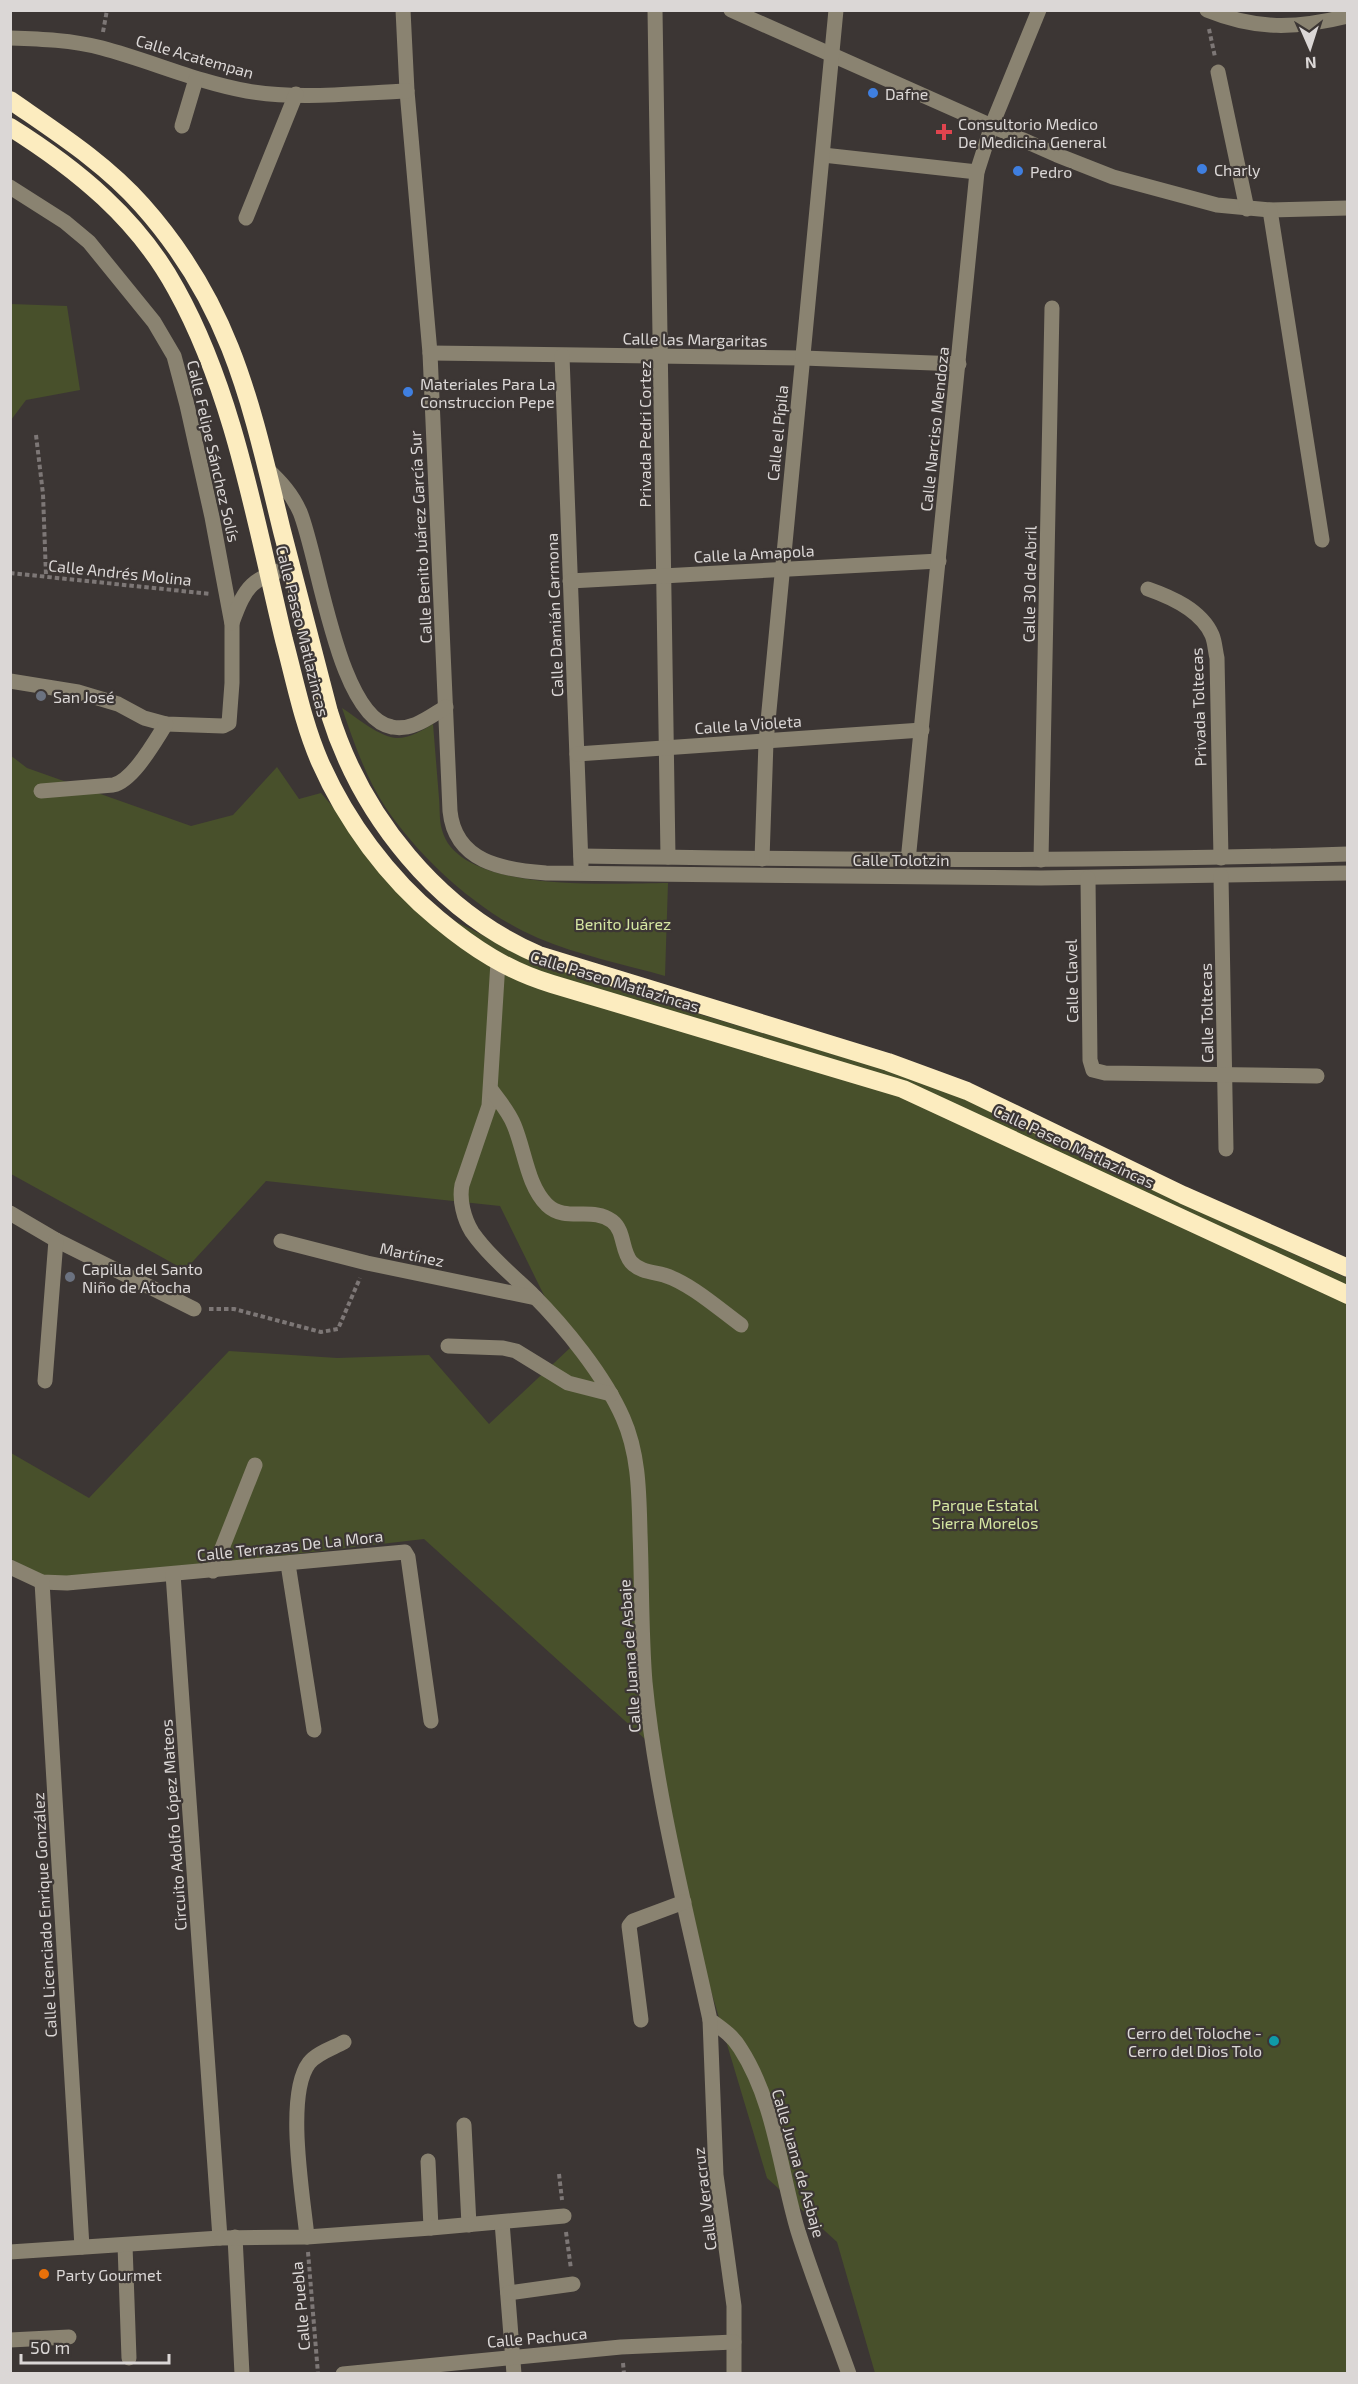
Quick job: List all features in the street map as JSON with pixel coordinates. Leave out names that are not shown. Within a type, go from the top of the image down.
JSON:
[{"type":"highway","name":"Calle Paseo Matlazincas","points":[[10,100],[73,143],[114,177],[146,210],[185,258],[215,309],[250,399],[331,720],[356,779],[387,830],[401,848],[463,909],[497,935],[539,955],[877,1059],[967,1091],[1183,1195],[1347,1268]]},
{"type":"highway","name":"Calle Paseo Matlazincas","points":[[10,127],[53,154],[111,203],[148,245],[176,287],[203,343],[227,411],[306,726],[319,761],[338,798],[366,841],[402,886],[446,926],[482,953],[525,975],[903,1089],[1347,1295]]},
{"type":"street","name":"Calle Benito Juárez García Sur","points":[[403,10],[430,353],[451,825],[461,844]]},
{"type":"street","name":"Privada Pedri Cortez","points":[[655,10],[668,857]]},
{"type":"street","points":[[731,10],[1057,155],[1113,177],[1186,198],[1247,209],[1347,208]]},
{"type":"street","name":"Calle el Pípila","points":[[762,859],[766,742],[836,10]]},
{"type":"street","name":"Calle Narciso Mendoza","points":[[908,861],[977,172],[992,125],[1040,10]]},
{"type":"street","points":[[1207,16],[1278,26],[1307,24],[1347,16]]},
{"type":"street","name":"Calle Acatempan","points":[[10,38],[65,41],[101,47],[196,79],[249,91],[296,94],[408,91]]},
{"type":"street","points":[[1218,72],[1247,209]]},
{"type":"street","points":[[182,126],[196,79]]},
{"type":"street","points":[[246,218],[296,94]]},
{"type":"street","points":[[823,155],[977,172]]},
{"type":"street","name":"Calle Felipe Sánchez Solís","points":[[10,187],[65,222],[89,242],[164,336],[174,356],[187,405],[232,624],[230,720],[223,726],[166,724]]},
{"type":"street","points":[[1270,210],[1322,540]]},
{"type":"street","name":"Calle 30 de Abril","points":[[1041,860],[1052,308]]},
{"type":"street","name":"Calle las Margaritas","points":[[430,353],[803,358],[959,364]]},
{"type":"street","name":"Calle Damián Carmona","points":[[562,356],[582,873]]},
{"type":"street","points":[[267,469],[286,487],[299,511],[343,663],[352,688],[366,711],[374,720],[382,724],[403,728],[416,725],[446,707]]},
{"type":"street","name":"Calle la Amapola","points":[[570,580],[939,561]]},
{"type":"street","points":[[232,624],[247,589],[268,574],[291,567]]},
{"type":"street","name":"Privada Toltecas","points":[[1148,589],[1173,598],[1196,615],[1211,632],[1214,640],[1217,658],[1221,858]]},
{"type":"street","points":[[10,681],[88,695],[118,704],[144,718],[166,724],[123,782],[41,791]]},
{"type":"street","name":"Calle la Violeta","points":[[577,754],[922,730]]},
{"type":"street","name":"Calle Tolotzin","points":[[461,844],[468,851],[486,860],[507,867],[546,873],[1088,878],[1347,873]]},
{"type":"street","name":"Calle Tolotzin","points":[[581,856],[908,861],[1221,858],[1347,854]]},
{"type":"street","name":"Calle Toltecas","points":[[1221,876],[1226,1149]]},
{"type":"street","name":"Calle Clavel","points":[[1088,878],[1090,1060],[1094,1070],[1105,1073],[1226,1074]]},
{"type":"street","name":"Calle Juana de Asbaje","points":[[498,962],[492,1091],[484,1124],[462,1185],[463,1209],[479,1242],[536,1298],[591,1364],[611,1394],[623,1419],[632,1447],[639,1486],[648,1711],[661,1792],[710,2020],[733,2039],[741,2049],[758,2083],[799,2234],[849,2373]]},
{"type":"street","points":[[1226,1074],[1317,1076]]},
{"type":"street","points":[[492,1091],[509,1114],[532,1179],[548,1205],[563,1214],[601,1215],[611,1220],[620,1232],[631,1262],[647,1272],[674,1279],[741,1325]]},
{"type":"street","points":[[10,1213],[56,1240],[194,1310]]},
{"type":"street","points":[[45,1381],[56,1240]]},
{"type":"street","name":"Martínez","points":[[281,1241],[367,1263],[536,1298]]},
{"type":"street","points":[[448,1346],[503,1348],[516,1351],[568,1383],[611,1394]]},
{"type":"street","points":[[213,1571],[255,1465]]},
{"type":"street","name":"Calle Terrazas De La Mora","points":[[172,1574],[402,1551],[408,1557],[431,1721]]},
{"type":"street","points":[[288,1564],[314,1730]]},
{"type":"street","points":[[10,1567],[42,1582],[74,1583],[172,1574]]},
{"type":"street","name":"Circuito Adolfo López Mateos","points":[[172,1574],[228,2238],[242,2373]]},
{"type":"street","name":"Calle Licenciado Enrique González","points":[[42,1582],[82,2247]]},
{"type":"street","points":[[642,2019],[628,1934],[629,1926],[633,1921],[684,1902]]},
{"type":"street","name":"Calle Veracruz","points":[[710,2020],[716,2175],[735,2306],[734,2373]]},
{"type":"street","points":[[307,2236],[297,2126],[298,2088],[303,2072],[310,2062],[318,2055],[344,2042]]},
{"type":"street","points":[[464,2125],[469,2225]]},
{"type":"street","points":[[428,2161],[431,2228]]},
{"type":"street","points":[[10,2252],[431,2228],[564,2216]]},
{"type":"street","points":[[502,2222],[514,2373]]},
{"type":"street","points":[[125,2245],[129,2358]]},
{"type":"street","points":[[508,2293],[573,2284]]},
{"type":"street","points":[[10,2340],[69,2337]]},
{"type":"street","name":"Calle Pachuca","points":[[343,2373],[621,2347],[734,2342]]},
{"type":"path","points":[[1207,16],[1218,72]]},
{"type":"path","points":[[36,435],[43,494],[46,576]]},
{"type":"path","name":"Calle Andrés Molina","points":[[10,573],[227,596]]},
{"type":"path","points":[[194,1310],[234,1309],[304,1329],[321,1332],[338,1329],[367,1263]]},
{"type":"path","name":"Calle Puebla","points":[[307,2236],[318,2373]]},
{"type":"green space","points":[[11,304],[67,306],[80,390],[26,400],[11,420]]},
{"type":"green space","name":"Benito Juárez","points":[[342,708],[376,731],[391,737],[407,737],[433,724],[442,830],[454,851],[477,866],[507,875],[542,881],[613,884],[668,883],[665,976],[585,954],[538,938],[495,915],[454,884],[416,847],[379,797],[366,772]]},
{"type":"green space","name":"Parque Estatal Sierra Morelos","points":[[10,755],[27,768],[191,826],[233,815],[277,767],[299,799],[321,793],[412,899],[519,954],[605,986],[890,1071],[988,1107],[1064,1150],[1347,1278],[1347,2373],[875,2373],[837,2242],[767,2178],[685,1904],[645,1739],[424,1539],[53,1582],[11,1559],[11,1453],[89,1498],[229,1351],[337,1358],[429,1355],[489,1424],[570,1348],[500,1206],[266,1181],[185,1270],[11,1174]]},
{"type":"place","name":"Dafne","points":[[873,93]]},
{"type":"place","name":"Consultorio Medico De Medicina General","points":[[944,132]]},
{"type":"place","name":"Charly","points":[[1202,169]]},
{"type":"place","name":"Pedro","points":[[1018,171]]},
{"type":"place","name":"Materiales Para La Construccion Pepe","points":[[408,392]]},
{"type":"place","name":"San José","points":[[41,696]]},
{"type":"place","name":"Capilla del Santo Niño de Atocha","points":[[70,1277]]},
{"type":"place","name":"Cerro del Toloche - Cerro del Dios Tolo","points":[[1274,2041]]},
{"type":"place","name":"Party Gourmet","points":[[44,2274]]}]
